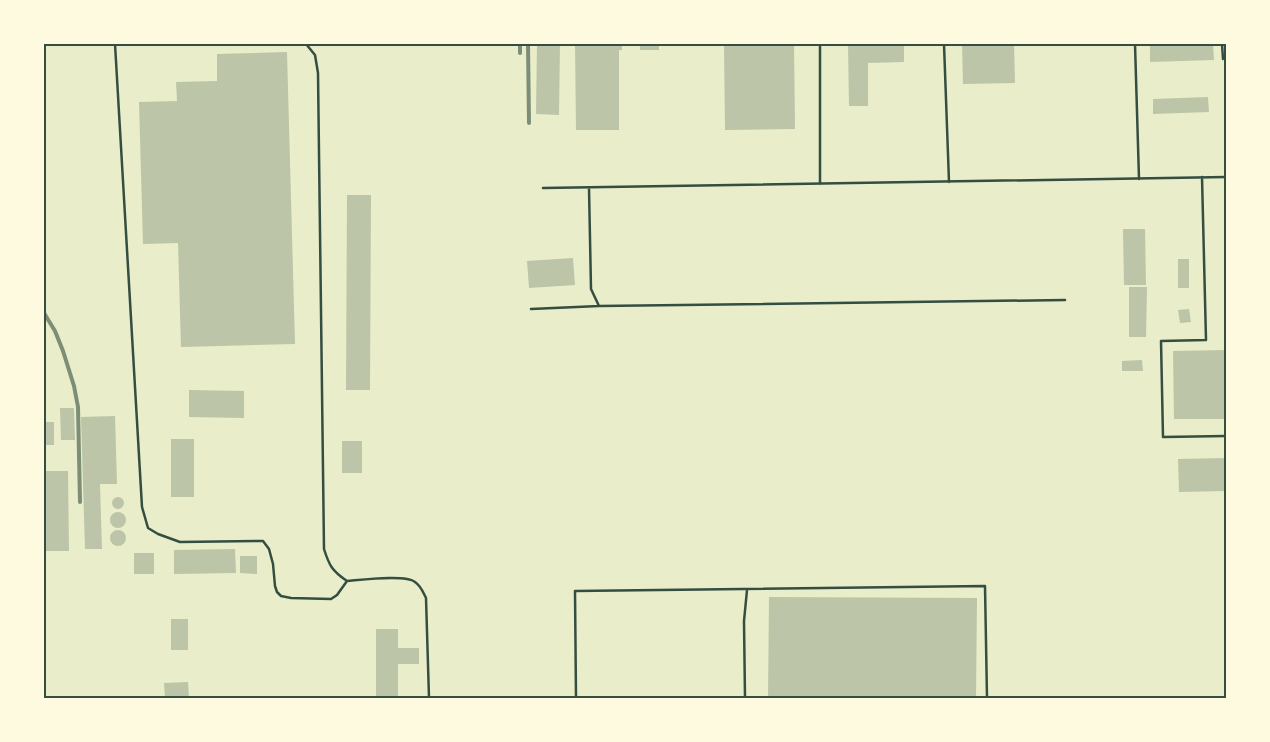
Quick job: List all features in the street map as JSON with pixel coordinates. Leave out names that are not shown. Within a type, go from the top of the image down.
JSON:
[{"type":"lane","points":[[115,44],[142,507],[148,528],[180,542],[263,541],[269,549],[275,586],[281,596],[331,599],[337,595],[347,581]]},
{"type":"lane","points":[[306,44],[315,56],[318,73],[324,549],[330,565],[338,575],[347,581],[404,578],[414,580],[421,587],[426,598],[429,698]]},
{"type":"lane","points":[[820,44],[820,184]]},
{"type":"lane","points":[[944,44],[949,182]]},
{"type":"lane","points":[[1135,44],[1138,178]]},
{"type":"lane","points":[[1222,44],[1223,59]]},
{"type":"lane","points":[[543,188],[1226,177]]},
{"type":"lane","points":[[1202,178],[1206,340],[1161,341],[1163,437],[1226,436]]},
{"type":"lane","points":[[589,188],[591,289],[599,306]]},
{"type":"lane","points":[[531,309],[599,306],[1065,300]]},
{"type":"lane","points":[[576,698],[575,592],[985,586],[987,698]]},
{"type":"lane","points":[[745,698],[744,620],[747,589]]},
{"type":"building","points":[[537,44],[560,44],[559,115],[536,114]]},
{"type":"building","points":[[575,44],[622,44],[622,50],[619,50],[619,130],[576,130]]},
{"type":"building","points":[[640,44],[659,44],[659,50],[640,50]]},
{"type":"building","points":[[724,44],[794,44],[795,129],[725,130]]},
{"type":"building","points":[[848,44],[904,44],[904,62],[868,63],[868,106],[849,106]]},
{"type":"building","points":[[962,44],[1014,44],[1015,83],[963,84]]},
{"type":"building","points":[[1150,44],[1213,44],[1214,60],[1150,62]]},
{"type":"building","points":[[287,52],[295,344],[181,347],[178,243],[143,244],[139,102],[177,101],[176,82],[217,81],[217,54]]},
{"type":"building","points":[[1208,97],[1209,112],[1153,114],[1153,99]]},
{"type":"building","points":[[347,195],[371,195],[370,390],[346,390]]},
{"type":"building","points":[[1123,229],[1145,229],[1146,285],[1124,285]]},
{"type":"building","points":[[573,258],[575,285],[529,288],[527,261]]},
{"type":"building","points":[[1178,259],[1189,259],[1189,288],[1178,288]]},
{"type":"building","points":[[1129,287],[1147,287],[1146,337],[1129,337]]},
{"type":"building","points":[[1189,309],[1191,322],[1180,323],[1178,310]]},
{"type":"building","points":[[1226,350],[1226,419],[1174,419],[1173,351]]},
{"type":"building","points":[[1142,360],[1143,371],[1122,371],[1122,361]]},
{"type":"building","points":[[189,390],[244,391],[244,418],[189,417]]},
{"type":"building","points":[[60,408],[74,408],[75,440],[61,440]]},
{"type":"building","points":[[115,416],[117,484],[100,484],[102,549],[85,549],[81,417]]},
{"type":"building","points":[[44,422],[54,422],[54,445],[44,445]]},
{"type":"building","points":[[171,439],[194,439],[194,497],[171,497]]},
{"type":"building","points":[[342,441],[362,441],[362,473],[342,473]]},
{"type":"building","points":[[1226,458],[1226,491],[1179,492],[1178,459]]},
{"type":"building","points":[[44,471],[68,471],[69,551],[44,551]]},
{"type":"building","points":[[118,497],[124,503],[118,509],[112,503]]},
{"type":"building","points":[[118,512],[126,520],[118,528],[110,520]]},
{"type":"building","points":[[118,530],[124,532],[126,538],[124,544],[118,546],[112,544],[110,538],[112,532]]},
{"type":"building","points":[[235,549],[236,573],[174,574],[174,550]]},
{"type":"building","points":[[134,553],[154,553],[154,574],[134,574]]},
{"type":"building","points":[[240,556],[257,556],[257,574],[240,573]]},
{"type":"building","points":[[769,597],[977,598],[976,698],[768,698]]},
{"type":"building","points":[[171,619],[188,619],[188,650],[171,650]]},
{"type":"building","points":[[376,629],[398,629],[398,648],[419,648],[419,664],[398,664],[398,698],[376,698]]},
{"type":"building","points":[[188,682],[189,698],[165,698],[164,683]]},
{"type":"railway","points":[[520,44],[520,53]]},
{"type":"railway","points":[[528,44],[529,123]]},
{"type":"railway","points":[[44,313],[55,331],[74,386],[78,407],[80,502]]}]
